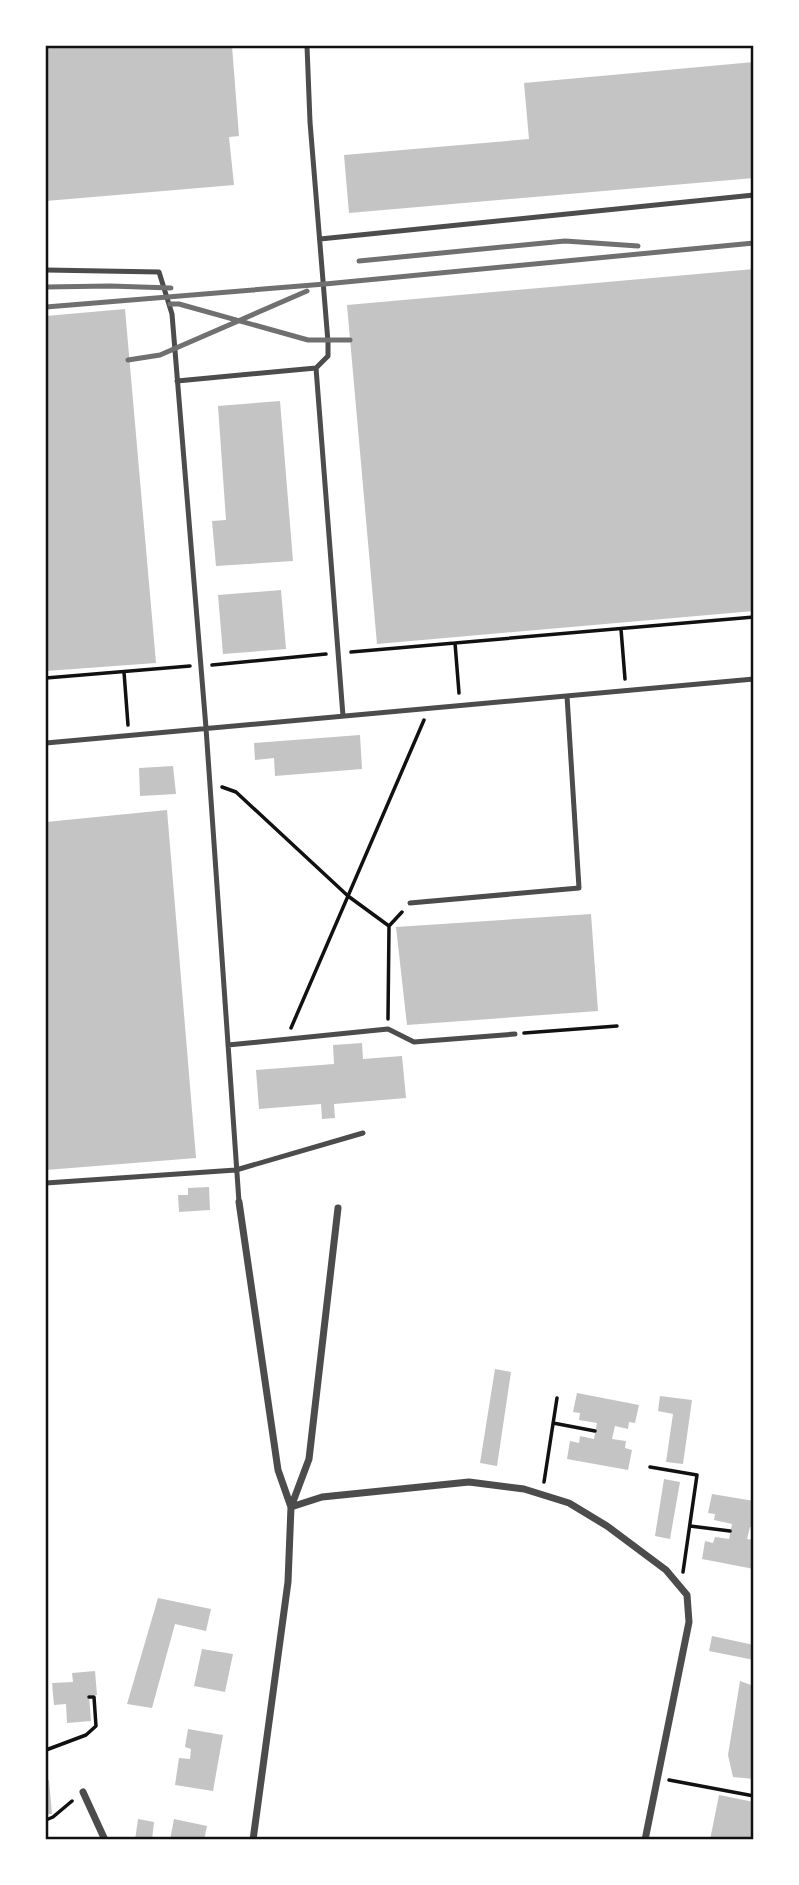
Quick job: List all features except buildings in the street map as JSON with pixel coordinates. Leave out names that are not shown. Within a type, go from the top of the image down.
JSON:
[{"type":"street","points":[[239,1202],[278,1470],[291,1507]]},
{"type":"street","points":[[253,1839],[288,1582],[291,1507],[309,1459],[338,1208]]},
{"type":"street","points":[[291,1507],[322,1497],[469,1482],[524,1489],[569,1503],[607,1526],[666,1570],[687,1595],[690,1622],[645,1839]]},
{"type":"street","points":[[83,1792],[105,1839]]},
{"type":"lane","points":[[177,381],[316,368],[328,356],[310,122],[307,46]]},
{"type":"lane","points":[[320,239],[754,195]]},
{"type":"lane","points":[[46,270],[159,272],[172,314],[206,728],[239,1202]]},
{"type":"lane","points":[[316,368],[343,716]]},
{"type":"lane","points":[[46,743],[754,679]]},
{"type":"lane","points":[[410,904],[579,888],[567,696]]},
{"type":"lane","points":[[228,1045],[388,1029],[414,1042],[515,1034]]},
{"type":"lane","points":[[46,1183],[236,1170],[363,1133]]},
{"type":"path","points":[[337,653],[754,617]]},
{"type":"path","points":[[621,629],[626,691]]},
{"type":"path","points":[[455,643],[460,706]]},
{"type":"path","points":[[124,672],[129,735]]},
{"type":"path","points":[[286,1039],[429,708]]},
{"type":"path","points":[[210,783],[236,792],[348,896],[389,926]]},
{"type":"path","points":[[388,1029],[389,926],[410,904]]},
{"type":"path","points":[[515,1034],[617,1026]]},
{"type":"path","points":[[541,1495],[557,1398]]},
{"type":"path","points":[[553,1423],[595,1431]]},
{"type":"path","points":[[650,1467],[697,1475],[681,1588]]},
{"type":"path","points":[[690,1526],[730,1531]]},
{"type":"path","points":[[46,1750],[86,1735],[96,1726],[94,1697],[89,1697]]},
{"type":"path","points":[[656,1778],[754,1796]]},
{"type":"path","points":[[46,1819],[53,1817],[83,1792]]},
{"type":"railway","points":[[359,261],[565,241],[638,246]]},
{"type":"railway","points":[[46,307],[325,284],[754,243]]},
{"type":"railway","points":[[46,287],[171,288]]},
{"type":"railway","points":[[128,360],[160,355],[307,291]]},
{"type":"railway","points":[[170,304],[179,304],[308,340],[350,340]]}]
